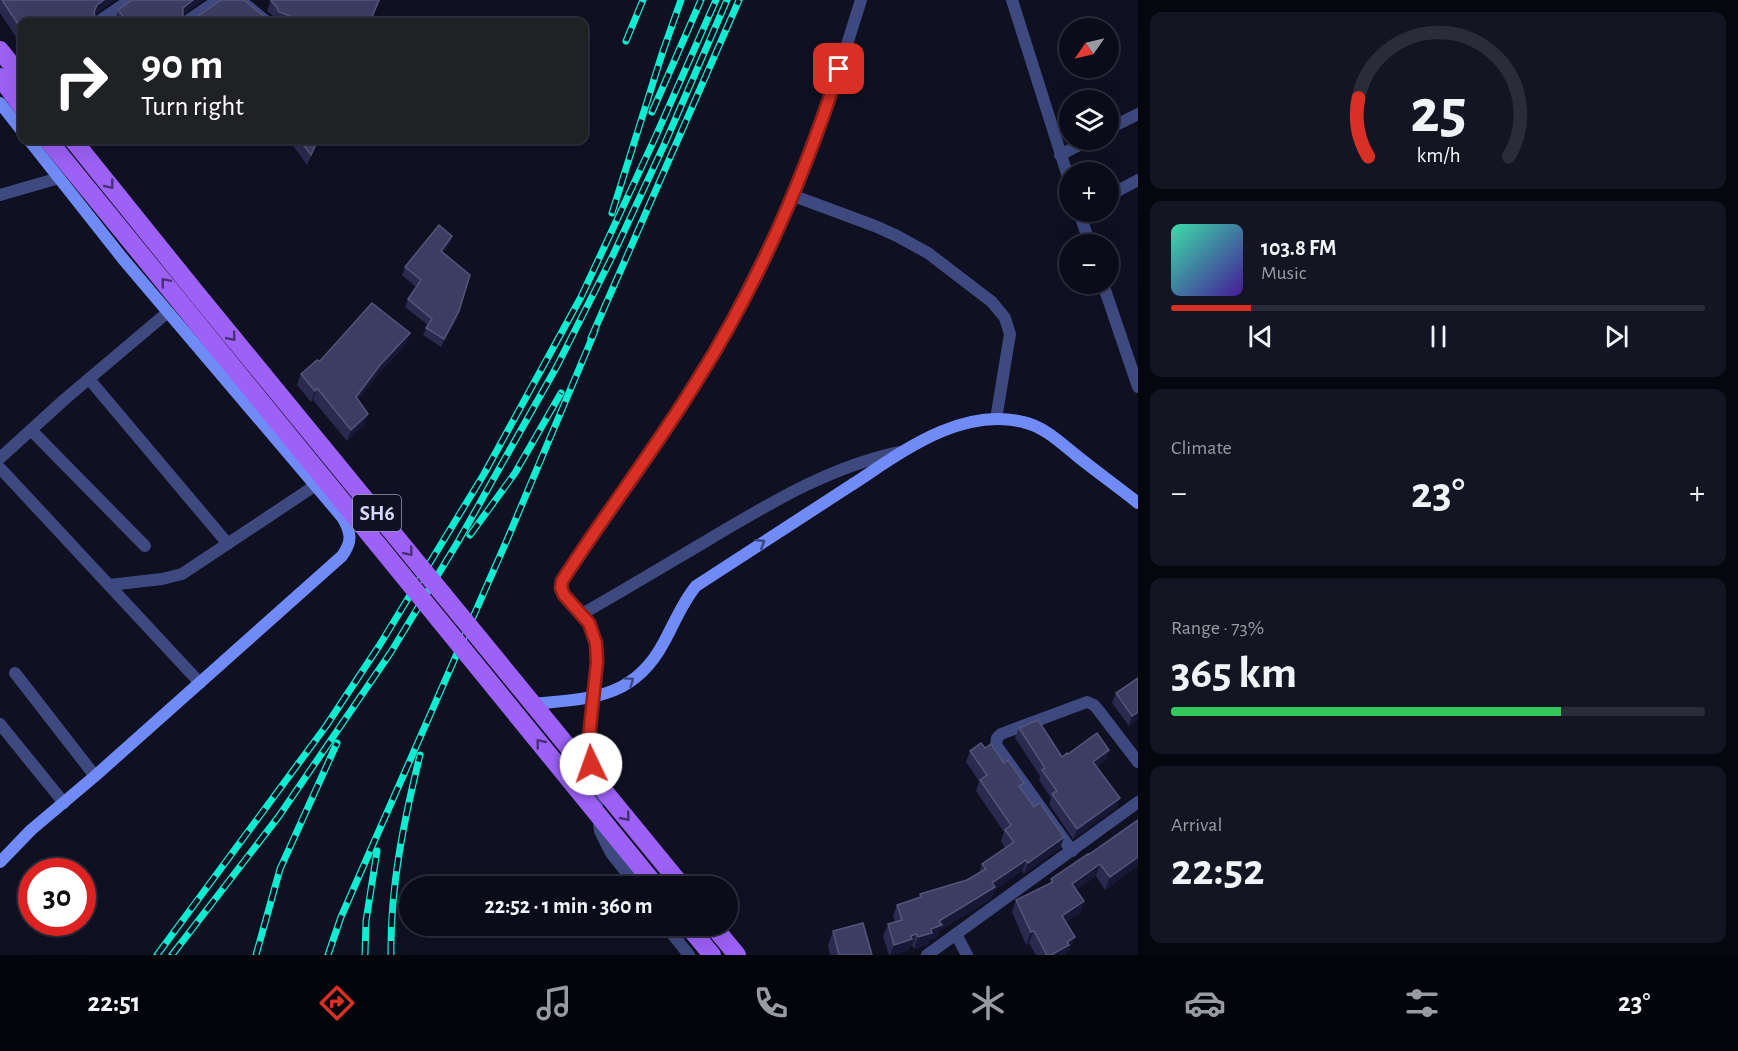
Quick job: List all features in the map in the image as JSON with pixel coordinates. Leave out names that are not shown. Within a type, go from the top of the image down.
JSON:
[{"type":"main road","points":[[0,50],[18,71]]},
{"type":"main road","points":[[0,78],[18,102]]},
{"type":"main road","name":"SH6","points":[[51,144],[648,876]]},
{"type":"main road","name":"SH6","points":[[76,144],[196,294],[674,876]]},
{"type":"main road","points":[[696,936],[712,955]]},
{"type":"main road","points":[[722,936],[737,955]]},
{"type":"street","points":[[104,18],[130,0]]},
{"type":"street","points":[[192,18],[218,0]]},
{"type":"street","points":[[240,0],[262,18]]},
{"type":"street","points":[[629,876],[612,853],[600,831],[589,737],[597,662],[596,643],[589,623],[564,595],[561,588],[562,581],[647,459],[697,382],[734,316],[794,195],[832,92],[861,0]]},
{"type":"street","points":[[1012,0],[1062,162]]},
{"type":"street","points":[[0,90],[18,79]]},
{"type":"street","points":[[0,103],[18,127]]},
{"type":"street","points":[[1119,124],[1138,114]]},
{"type":"street","points":[[0,860],[31,830],[342,556],[351,538],[350,529],[316,485],[123,259],[32,144]]},
{"type":"street","points":[[1060,155],[1070,150]]},
{"type":"street","points":[[0,195],[59,178]]},
{"type":"street","points":[[1119,190],[1138,180]]},
{"type":"street","points":[[794,195],[897,236],[928,253],[992,302],[1005,318],[1010,334],[996,419]]},
{"type":"street","points":[[1106,294],[1138,387]]},
{"type":"street","points":[[0,458],[168,312]]},
{"type":"street","points":[[89,379],[228,544]]},
{"type":"street","points":[[534,704],[604,696],[622,687],[653,661],[684,601],[696,586],[901,452],[948,429],[966,423],[996,419],[1024,422],[1048,433],[1138,503]]},
{"type":"street","points":[[32,430],[145,546]]},
{"type":"street","points":[[582,614],[766,506],[834,472],[873,458],[901,452]]},
{"type":"street","points":[[0,468],[200,683]]},
{"type":"street","points":[[109,585],[162,579],[182,574],[316,485]]},
{"type":"street","points":[[15,673],[95,776]]},
{"type":"street","points":[[1072,851],[996,745],[997,738],[1087,702],[1100,711],[1138,762]]},
{"type":"street","points":[[0,724],[64,803]]},
{"type":"street","points":[[927,955],[1138,802]]},
{"type":"street","points":[[957,934],[967,955]]},
{"type":"street","points":[[674,936],[688,955]]},
{"type":"building","points":[[2,0],[104,0],[97,5],[94,18],[18,18],[18,24]]},
{"type":"building","points":[[132,0],[193,0],[183,8],[183,17],[185,18],[124,18],[118,10]]},
{"type":"building","points":[[221,0],[244,0],[266,18],[247,18],[245,16],[242,18],[195,18]]},
{"type":"building","points":[[379,0],[372,18],[295,18],[279,12],[271,1]]},
{"type":"building","points":[[303,144],[316,144],[311,155]]},
{"type":"building","points":[[439,225],[452,236],[441,251],[470,275],[459,311],[444,339],[426,328],[432,319],[408,299],[421,280],[405,267]]},
{"type":"building","points":[[372,303],[410,333],[380,365],[356,397],[368,414],[351,430],[317,388],[315,391],[301,374],[317,360],[320,361]]},
{"type":"building","points":[[1138,678],[1138,712],[1132,716],[1116,693]]},
{"type":"building","points":[[1038,720],[1062,757],[1097,733],[1109,750],[1093,762],[1120,798],[1077,829],[1052,794],[1057,791],[1042,770],[1045,768],[1019,728]]},
{"type":"building","points":[[981,743],[985,748],[991,744],[1004,763],[1008,760],[1024,783],[1019,786],[1034,807],[1040,803],[1064,837],[1028,863],[1026,860],[992,883],[995,887],[939,921],[942,925],[931,929],[932,933],[918,937],[916,934],[911,936],[912,939],[894,945],[888,924],[902,920],[897,905],[921,897],[920,894],[967,880],[986,869],[982,864],[1014,842],[1005,830],[1011,825],[980,780],[987,775],[970,751]]},
{"type":"building","points":[[1138,820],[1138,857],[1110,877],[1100,864],[1072,884],[1084,901],[1062,916],[1075,937],[1067,942],[1069,945],[1047,955],[1034,931],[1031,932],[1016,900],[1053,882],[1051,879]]},
{"type":"building","points":[[863,923],[872,955],[839,955],[833,931]]},
{"type":"railway","points":[[626,41],[643,0]]},
{"type":"railway","points":[[612,213],[681,0]]},
{"type":"railway","points":[[652,112],[701,0]]},
{"type":"railway","points":[[157,955],[326,726],[379,646],[484,474],[581,297],[716,0]]},
{"type":"railway","points":[[172,955],[279,816],[391,652],[459,540],[557,366],[613,255],[727,0]]},
{"type":"railway","points":[[591,338],[739,0]]},
{"type":"railway","points":[[328,955],[341,917],[507,540],[595,331]]},
{"type":"railway","points":[[470,535],[515,473],[561,393]]},
{"type":"railway","points":[[256,955],[280,869],[337,743]]},
{"type":"railway","points":[[391,955],[393,904],[399,854],[420,755]]},
{"type":"railway","points":[[365,955],[366,921],[377,851]]},
{"type":"route","points":[[591,764],[589,737],[597,662],[596,643],[589,623],[564,595],[561,588],[562,581],[647,459],[697,382],[734,316],[794,195],[839,69]]}]
